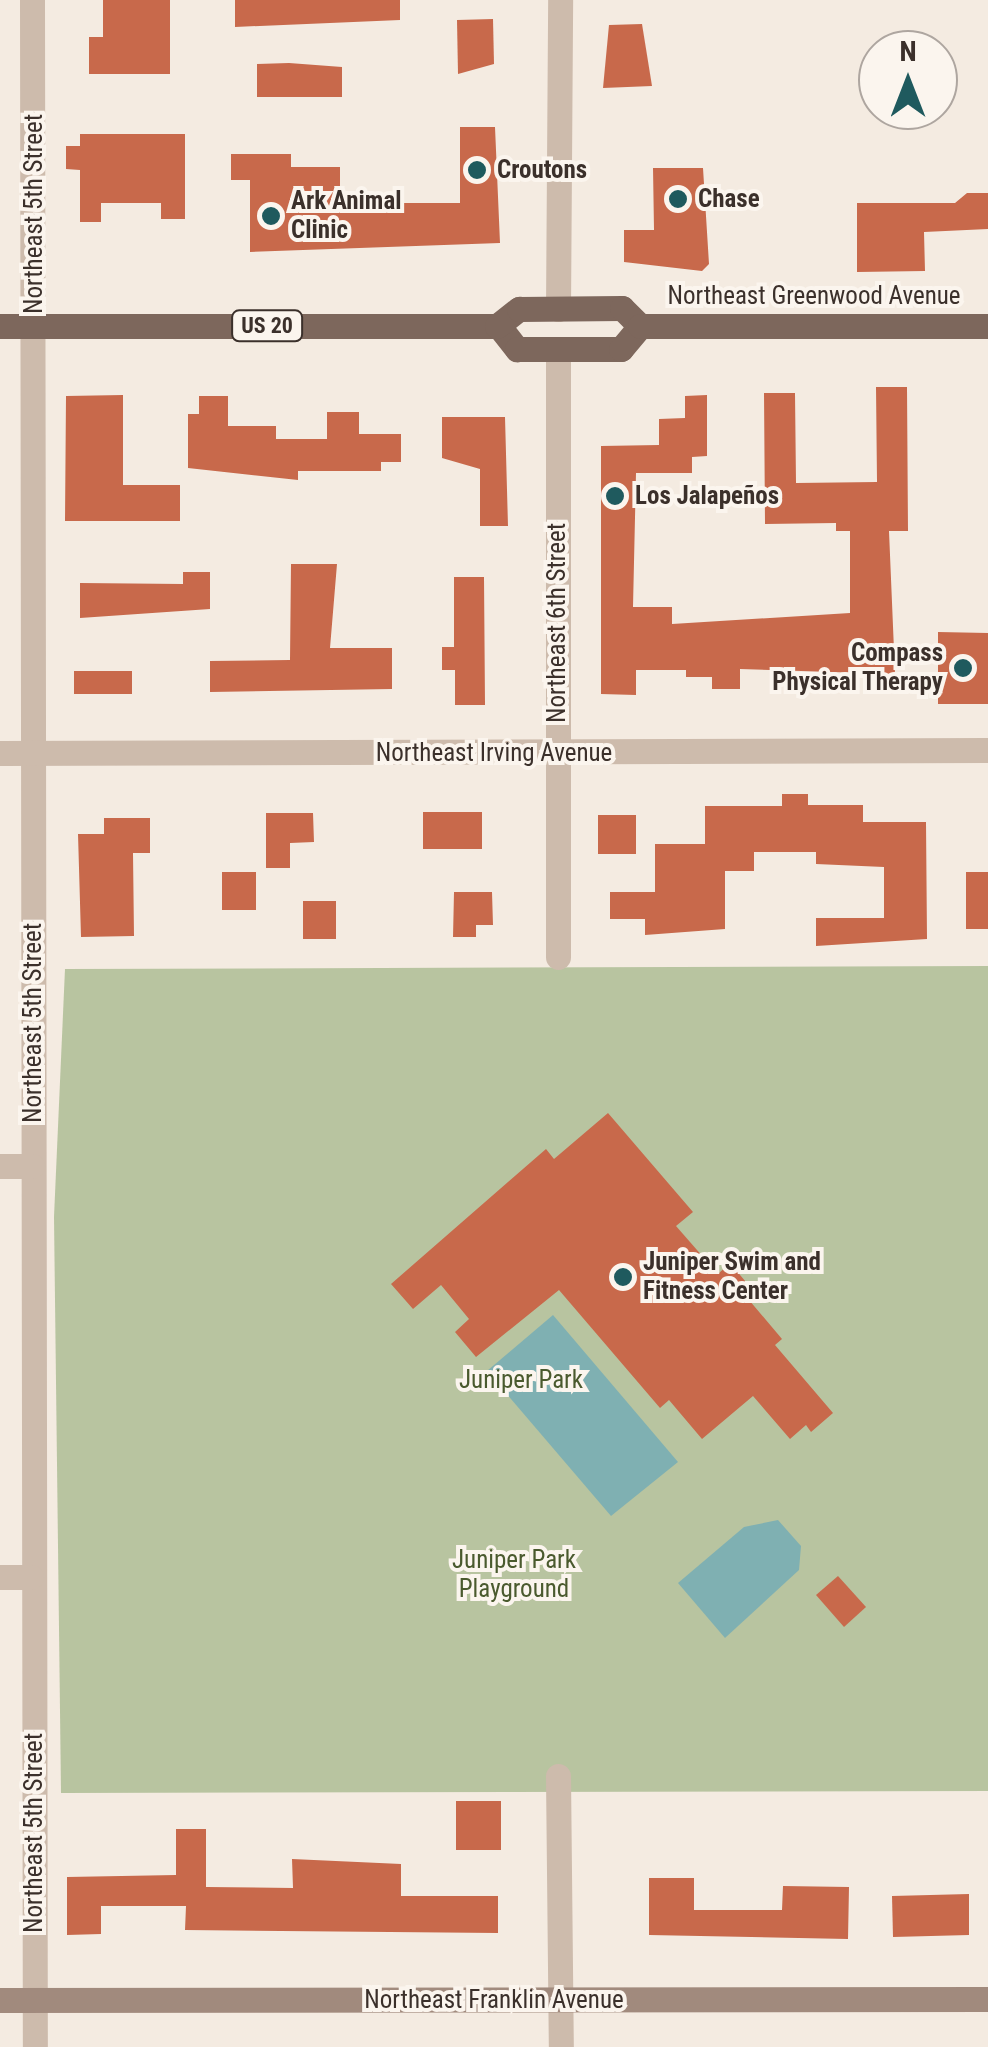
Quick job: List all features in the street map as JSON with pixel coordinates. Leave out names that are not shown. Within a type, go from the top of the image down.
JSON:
[{"type":"main road","name":"Northeast Greenwood Avenue","points":[[0,326],[498,326],[519,309],[622,308],[640,326],[988,326]]},
{"type":"main road","name":"Northeast Greenwood Avenue","points":[[498,326],[518,349],[622,349],[640,326]]},
{"type":"street","name":"Northeast 5th Street","points":[[32,0],[31,1577],[35,2047]]},
{"type":"street","points":[[558,309],[560,0]]},
{"type":"street","name":"Northeast 6th Street","points":[[558,349],[558,957]]},
{"type":"street","name":"Northeast Irving Avenue","points":[[0,753],[988,750]]},
{"type":"street","points":[[0,1166],[32,1166]]},
{"type":"street","points":[[0,1577],[31,1577]]},
{"type":"street","points":[[558,1776],[561,2047]]},
{"type":"street","name":"Northeast Franklin Avenue","points":[[0,2000],[988,1999]]},
{"type":"green space","name":"Juniper Park","points":[[988,966],[988,1791],[61,1793],[54,1217],[65,969]]},
{"type":"water","points":[[553,1315],[678,1462],[611,1516],[487,1371]]},
{"type":"water","points":[[778,1520],[801,1546],[799,1570],[725,1638],[678,1583],[744,1527]]},
{"type":"building","points":[[103,0],[170,0],[170,74],[89,74],[89,37],[103,37]]},
{"type":"building","points":[[235,0],[400,0],[400,20],[235,27]]},
{"type":"building","points":[[493,19],[494,64],[458,74],[457,20]]},
{"type":"building","points":[[642,24],[652,86],[603,88],[609,25]]},
{"type":"building","points":[[257,64],[342,67],[342,97],[257,97]]},
{"type":"building","points":[[460,127],[495,127],[500,243],[250,252],[250,180],[231,180],[231,154],[291,154],[291,167],[340,167],[340,212],[395,212],[395,203],[460,203]]},
{"type":"building","points":[[80,134],[185,134],[185,219],[161,219],[161,203],[101,203],[101,222],[80,222],[80,170],[66,169],[66,146],[80,146]]},
{"type":"building","name":"Chase","points":[[653,168],[703,168],[709,264],[702,271],[624,262],[624,230],[654,230]]},
{"type":"building","points":[[967,193],[988,193],[988,229],[924,232],[925,271],[857,272],[857,203],[955,203]]},
{"type":"building","points":[[876,387],[907,387],[908,531],[889,531],[895,674],[740,669],[740,689],[712,689],[712,677],[686,677],[686,670],[636,670],[636,695],[601,694],[601,446],[659,445],[659,419],[685,418],[685,396],[707,395],[707,456],[692,457],[692,473],[636,473],[633,607],[672,607],[672,624],[850,613],[850,531],[836,531],[836,523],[765,524],[764,393],[795,393],[796,483],[877,482]]},
{"type":"building","points":[[123,395],[123,485],[180,485],[180,521],[65,521],[66,396]]},
{"type":"building","points":[[199,396],[228,396],[228,426],[276,426],[276,439],[327,439],[327,412],[359,412],[359,434],[401,434],[401,462],[381,462],[381,471],[298,471],[298,480],[188,468],[188,414],[199,414]]},
{"type":"building","points":[[442,417],[505,417],[508,526],[480,526],[480,469],[442,458]]},
{"type":"building","points":[[291,564],[337,564],[330,648],[392,648],[392,689],[210,692],[210,661],[290,660]]},
{"type":"building","points":[[183,572],[210,572],[210,609],[80,618],[80,583],[183,584]]},
{"type":"building","points":[[454,577],[484,577],[485,705],[455,705],[455,670],[442,670],[442,647],[454,647]]},
{"type":"building","name":"Compass Physical Therapy","points":[[938,632],[988,633],[988,704],[938,704]]},
{"type":"building","points":[[74,671],[132,671],[132,694],[74,694]]},
{"type":"building","points":[[782,794],[808,794],[808,805],[863,805],[863,822],[926,822],[927,939],[816,946],[816,918],[884,918],[884,867],[816,864],[816,852],[754,852],[754,871],[725,871],[725,929],[645,935],[645,919],[610,919],[610,892],[655,892],[655,844],[705,844],[705,806],[782,806]]},
{"type":"building","points":[[423,812],[482,812],[482,849],[423,849]]},
{"type":"building","points":[[266,813],[313,813],[314,842],[290,843],[290,868],[266,868]]},
{"type":"building","points":[[598,815],[636,815],[636,854],[598,854]]},
{"type":"building","points":[[104,818],[150,818],[150,853],[133,853],[134,936],[81,937],[78,834],[104,834]]},
{"type":"building","points":[[222,872],[256,872],[256,910],[222,910]]},
{"type":"building","points":[[966,872],[988,872],[988,929],[966,929]]},
{"type":"building","points":[[454,892],[492,892],[493,925],[476,925],[476,937],[453,937]]},
{"type":"building","points":[[303,901],[336,901],[336,939],[303,939]]},
{"type":"building","name":"Juniper Swim and Fitness Center","points":[[608,1113],[693,1212],[676,1226],[718,1274],[730,1263],[756,1294],[749,1300],[782,1339],[775,1345],[833,1413],[811,1432],[806,1425],[790,1439],[753,1396],[702,1439],[669,1400],[660,1408],[559,1290],[476,1357],[455,1332],[469,1319],[441,1285],[413,1309],[391,1284],[546,1149],[554,1159]]},
{"type":"building","points":[[838,1576],[866,1607],[844,1627],[816,1595]]},
{"type":"building","points":[[456,1801],[501,1801],[501,1850],[456,1850]]},
{"type":"building","points":[[176,1829],[206,1829],[206,1887],[293,1888],[292,1859],[401,1864],[401,1896],[498,1896],[498,1933],[185,1930],[186,1906],[101,1906],[101,1934],[67,1935],[67,1877],[176,1875]]},
{"type":"building","points":[[649,1878],[694,1878],[694,1910],[782,1910],[783,1886],[849,1887],[848,1939],[649,1935]]},
{"type":"building","points":[[969,1894],[969,1935],[893,1937],[892,1896]]},
{"type":"place","name":"Croutons","points":[[477,170]]},
{"type":"place","name":"Chase","points":[[678,199]]},
{"type":"place","name":"Ark Animal Clinic","points":[[271,216]]},
{"type":"place","name":"Los Jalapeños","points":[[615,496]]},
{"type":"place","name":"Compass Physical Therapy","points":[[963,668]]},
{"type":"place","name":"Juniper Swim and Fitness Center","points":[[623,1277]]},
{"type":"park label","name":"Juniper Park Playground","points":[[514,1576]]}]
